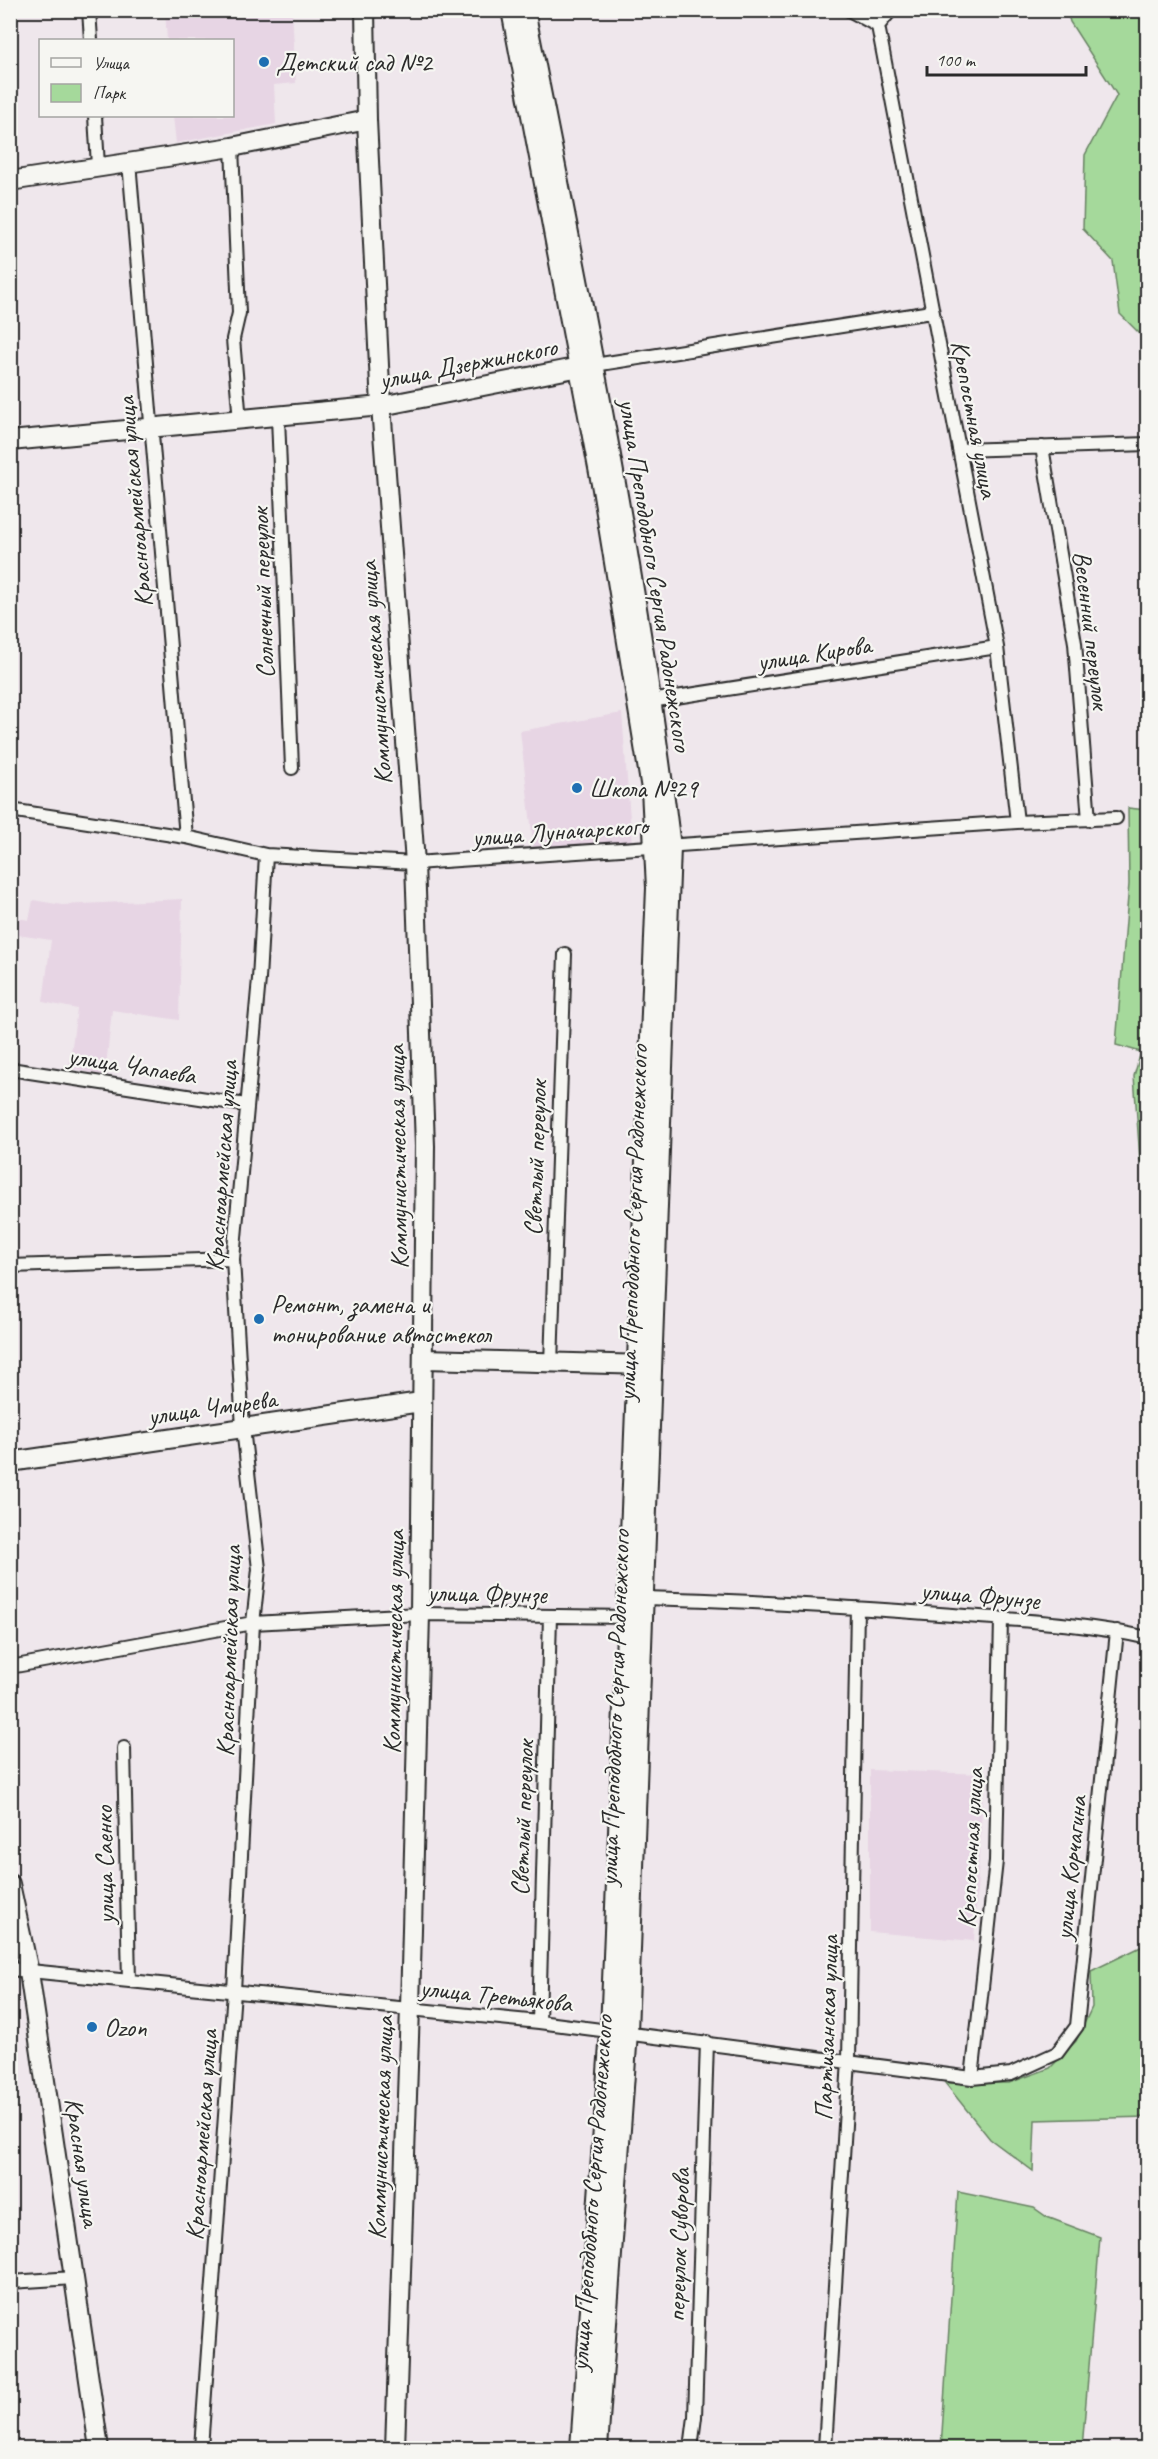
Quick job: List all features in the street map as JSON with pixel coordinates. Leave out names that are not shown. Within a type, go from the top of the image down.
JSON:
[{"type":"street","points":[[89,10],[91,39]]},
{"type":"street","name":"Коммунистическая улица","points":[[365,10],[367,120],[381,406],[415,863],[425,1146],[425,1359],[421,1402],[420,1614],[410,2008],[394,2448]]},
{"type":"street","name":"улица Преподобного Сергия Радонежского","points":[[512,10],[588,366]]},
{"type":"street","name":"улица Преподобного Сергия Радонежского","points":[[525,10],[645,702],[651,789],[663,847],[656,888],[645,1365],[619,2032],[598,2448]]},
{"type":"street","points":[[849,10],[878,26],[891,10]]},
{"type":"street","name":"Крепостная улица","points":[[878,26],[997,647],[1017,822]]},
{"type":"street","points":[[95,117],[98,166]]},
{"type":"street","points":[[10,181],[232,147],[367,120]]},
{"type":"street","points":[[232,147],[239,313],[233,339],[240,421]]},
{"type":"street","name":"Красноармейская улица","points":[[129,162],[186,837]]},
{"type":"street","name":"улица Дзержинского","points":[[10,441],[381,406],[588,366],[932,312]]},
{"type":"street","name":"Солнечный переулок","points":[[278,417],[291,768]]},
{"type":"street","points":[[958,450],[1148,444]]},
{"type":"street","name":"Весенний переулок","points":[[1042,447],[1074,643],[1089,819]]},
{"type":"street","name":"улица Кирова","points":[[645,702],[997,647]]},
{"type":"street","name":"улица Луначарского","points":[[10,810],[186,837],[266,855],[415,863],[1017,822],[1116,818]]},
{"type":"street","name":"Красноармейская улица","points":[[201,2448],[234,1991],[253,1623],[260,1569],[243,1428],[233,1259],[259,979],[266,855]]},
{"type":"street","name":"Светлый переулок","points":[[551,1364],[565,954]]},
{"type":"street","name":"улица Чапаева","points":[[10,1068],[246,1105]]},
{"type":"street","points":[[10,1266],[233,1259]]},
{"type":"street","points":[[425,1359],[645,1365]]},
{"type":"street","name":"улица Чмирева","points":[[10,1462],[421,1402]]},
{"type":"street","name":"улица Фрунзе","points":[[636,1598],[857,1608],[1001,1619],[1117,1631],[1148,1638]]},
{"type":"street","name":"Партизанская улица","points":[[825,2448],[849,2060],[857,1608]]},
{"type":"street","name":"улица Фрунзе","points":[[10,1667],[253,1623],[420,1614],[635,1617]]},
{"type":"street","name":"Светлый переулок","points":[[539,2022],[550,1616]]},
{"type":"street","name":"Крепостная улица","points":[[972,2078],[996,1861],[1001,1619]]},
{"type":"street","name":"улица Корчагина","points":[[1011,2074],[1057,2053],[1077,2026],[1117,1631]]},
{"type":"street","name":"улица Саенко","points":[[124,1748],[129,1981]]},
{"type":"street","name":"Красная улица","points":[[10,1884],[29,1972],[99,2448]]},
{"type":"street","name":"улица Третьякова","points":[[10,1969],[539,2022],[849,2060],[972,2078],[1011,2074]]},
{"type":"street","name":"улица Преподобного Сергия Радонежского","points":[[580,2448],[619,2032]]},
{"type":"street","name":"переулок Суворова","points":[[691,2448],[695,2417],[707,2042]]},
{"type":"street","points":[[10,2282],[74,2278]]},
{"type":"shaded area","name":"Детский сад №2","points":[[165,11],[292,11],[296,83],[274,85],[276,124],[176,143],[173,117],[234,117],[234,39],[167,39]]},
{"type":"shaded area","name":"Школа №29","points":[[622,713],[632,845],[534,850],[520,731]]},
{"type":"shaded area","points":[[182,899],[179,1020],[112,1010],[105,1076],[69,1068],[77,1009],[43,1002],[51,940],[11,934],[11,917],[29,920],[33,900],[62,905]]},
{"type":"shaded area","points":[[870,1770],[984,1774],[974,1941],[870,1932]]},
{"type":"green space","points":[[1067,11],[1147,11],[1147,341],[1120,314],[1113,261],[1083,229],[1085,155],[1117,95],[1070,22]]},
{"type":"green space","points":[[1128,808],[1147,810],[1147,1171],[1140,1160],[1134,1076],[1141,1052],[1116,1045],[1129,884]]},
{"type":"green space","points":[[1147,1944],[1147,2117],[1035,2120],[1033,2171],[990,2139],[945,2083],[1009,2083],[1050,2068],[1076,2041],[1092,2007],[1091,1971]]},
{"type":"green space","points":[[958,2192],[1034,2208],[1047,2217],[1100,2237],[1082,2448],[941,2448]]},
{"type":"place","name":"Детский сад №2","points":[[264,62]]},
{"type":"place","name":"Школа №29","points":[[577,788]]},
{"type":"place","name":"Ремонт, замена и тонирование автостекол","points":[[259,1319]]},
{"type":"place","name":"Ozon","points":[[92,2027]]}]
